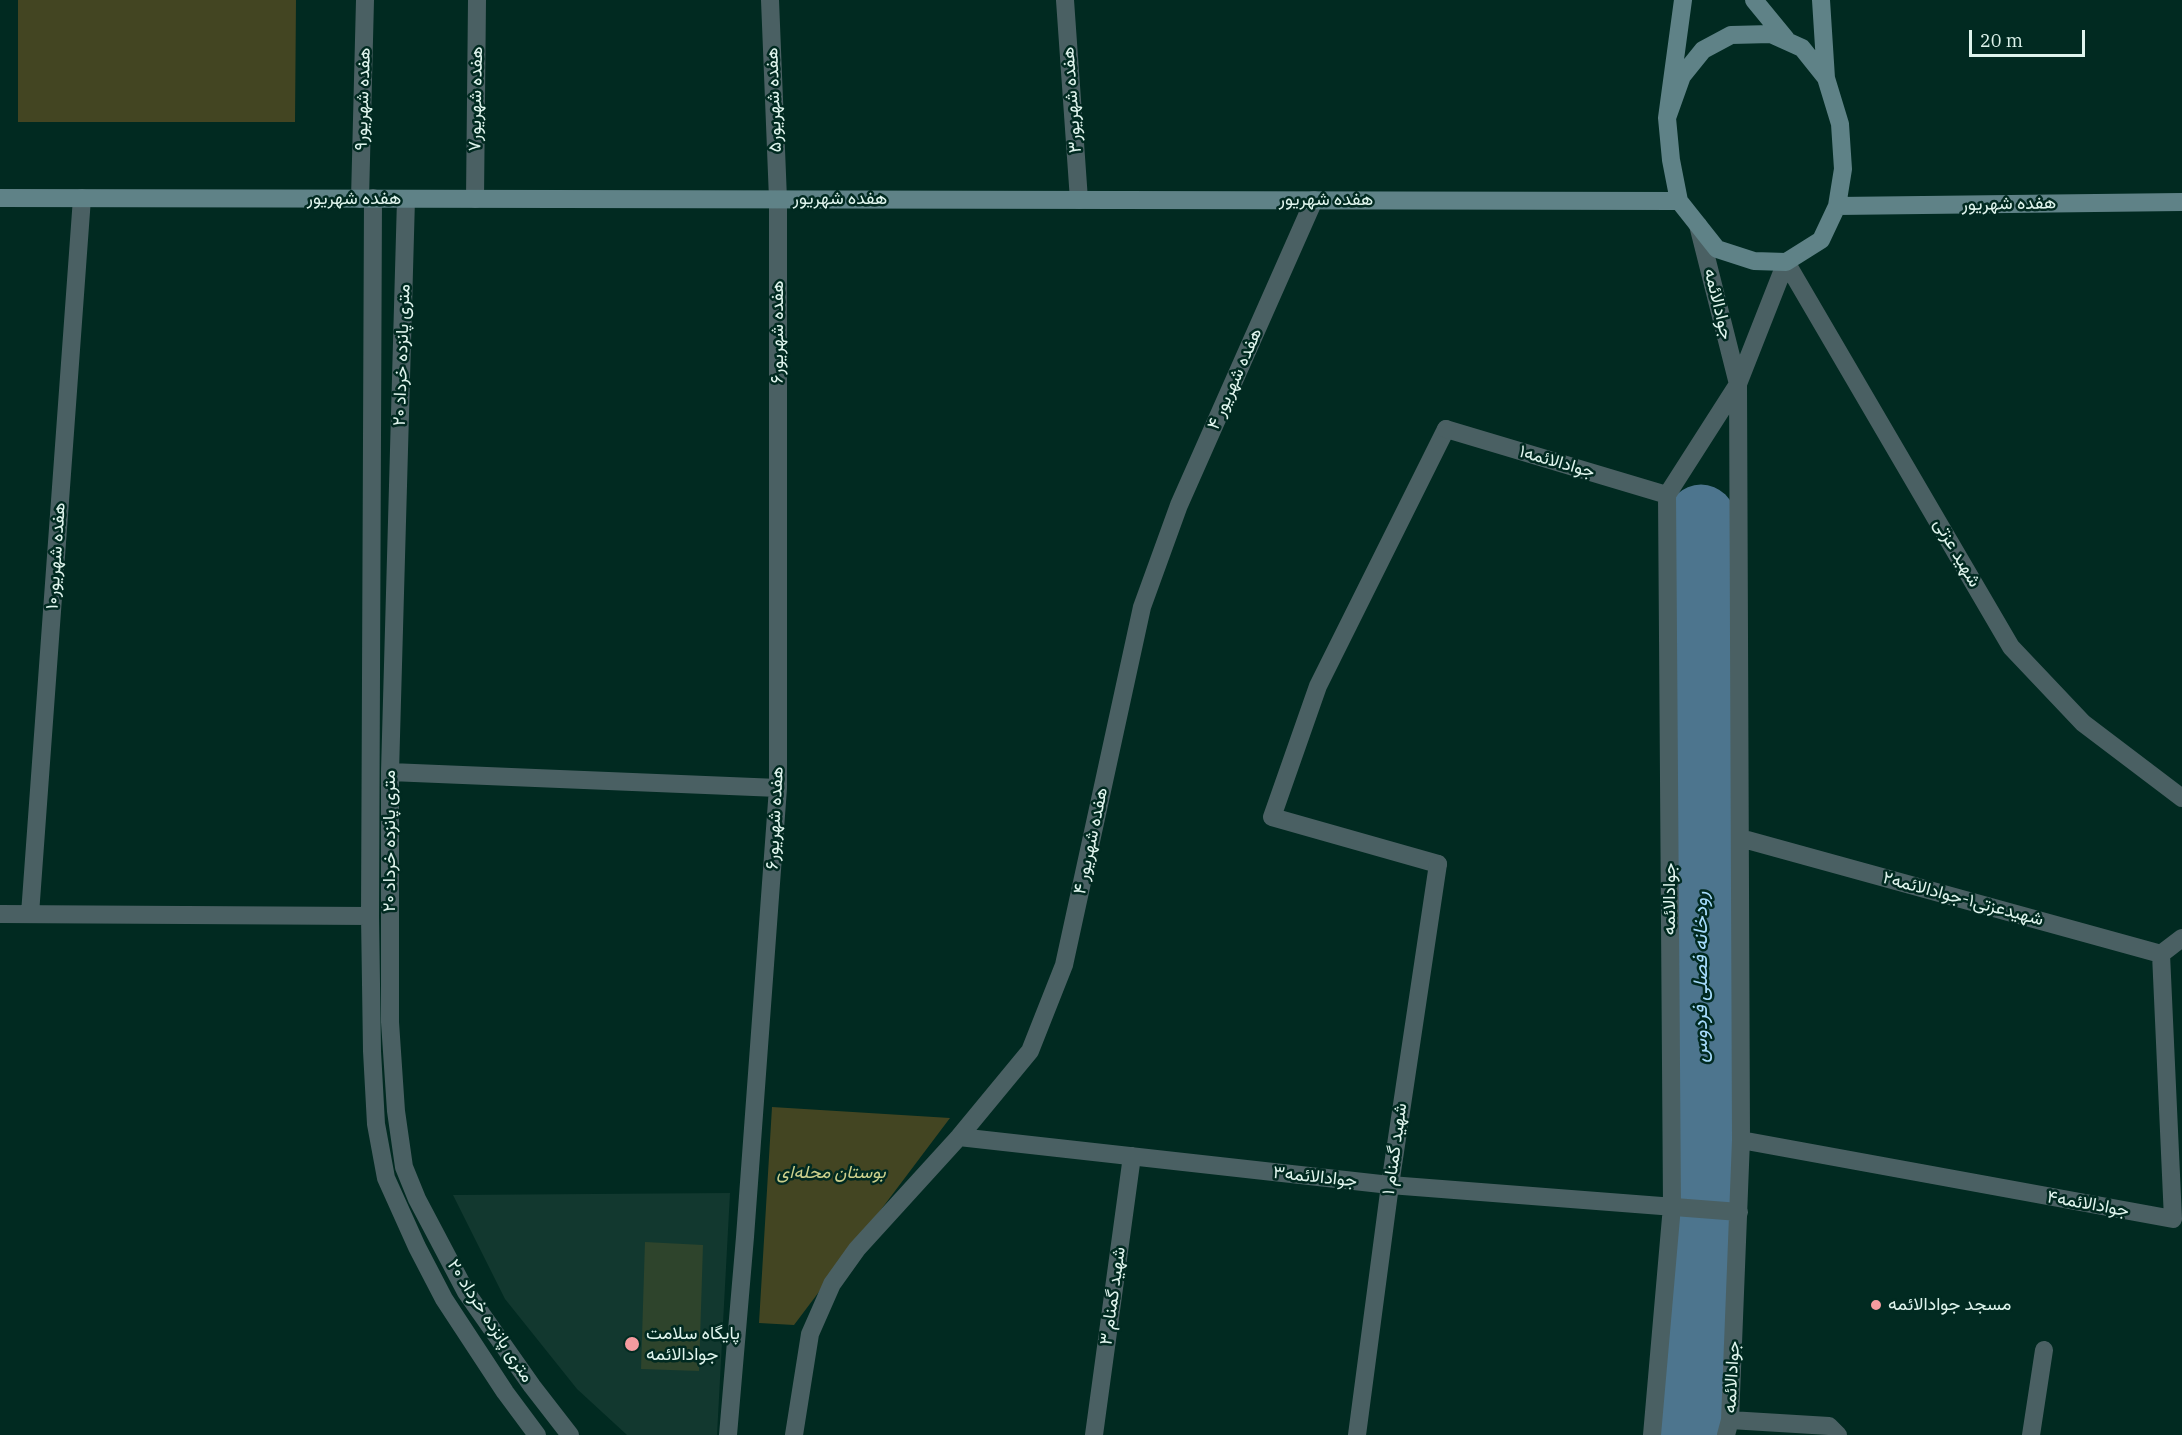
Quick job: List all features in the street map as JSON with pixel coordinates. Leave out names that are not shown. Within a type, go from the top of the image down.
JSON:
[{"type":"main road","points":[[1683,0],[1667,118],[1671,160],[1679,201],[1717,249],[1754,261],[1786,262],[1821,240],[1837,206],[1843,169],[1840,124],[1826,78],[1821,0]]},
{"type":"main road","points":[[1754,0],[1790,42]]},
{"type":"main road","points":[[1667,118],[1683,76],[1703,50],[1731,35],[1771,34],[1790,42],[1802,48],[1826,78]]},
{"type":"main road","name":"هفده شهریور","points":[[0,198],[1679,201]]},
{"type":"main road","name":"هفده شهریور","points":[[1837,206],[2182,202]]},
{"type":"street","name":"هفده شهریور۹","points":[[365,0],[366,199]]},
{"type":"street","name":"هفده شهریور۷","points":[[475,199],[477,0]]},
{"type":"street","name":"هفده شهریور۵","points":[[770,0],[778,199]]},
{"type":"street","name":"هفده شهریور۳","points":[[1065,0],[1080,200]]},
{"type":"street","name":"هفده شهریور۱۰","points":[[30,914],[82,198]]},
{"type":"street","name":"۲۰ متری پانزده خرداد","points":[[366,199],[370,916],[376,1124],[386,1178],[397,1206],[444,1299],[505,1392],[537,1435]]},
{"type":"street","name":"۲۰ متری پانزده خرداد","points":[[406,199],[390,772],[390,1022],[396,1111],[404,1167],[417,1199],[466,1292],[532,1386],[570,1435]]},
{"type":"street","name":"هفده شهریور۶","points":[[728,1435],[778,788],[778,199]]},
{"type":"street","name":"هفده شهریور ۴","points":[[794,1435],[810,1334],[832,1284],[858,1249],[959,1137],[1030,1051],[1064,965],[1142,607],[1179,506],[1314,200]]},
{"type":"street","name":"جوادالائمه","points":[[1698,225],[1738,384],[1741,1140],[1728,1428]]},
{"type":"street","name":"جوادالائمه","points":[[1652,1435],[1672,1206],[1667,495],[1738,384],[1786,262]]},
{"type":"street","name":"شهید عزتی","points":[[1786,262],[2011,646],[2083,723],[2182,798]]},
{"type":"street","name":"جوادالائمه۱","points":[[1438,864],[1272,817],[1318,686],[1446,429],[1667,495]]},
{"type":"street","points":[[390,772],[778,788]]},
{"type":"street","name":"شهیدعزتی۱-جوادالائمه۲","points":[[1740,838],[2161,954]]},
{"type":"street","name":"شهید گمنام ۱","points":[[1357,1435],[1390,1185],[1438,864]]},
{"type":"street","points":[[0,914],[370,916]]},
{"type":"street","points":[[2161,954],[2182,938]]},
{"type":"street","name":"جوادالائمه۴","points":[[1741,1140],[2174,1219],[2161,954]]},
{"type":"street","name":"جوادالائمه۳","points":[[959,1137],[1390,1185],[1739,1212]]},
{"type":"street","name":"شهید گمنام ۳","points":[[1094,1435],[1132,1156]]},
{"type":"street","points":[[2031,1435],[2044,1350]]},
{"type":"street","points":[[1728,1428],[1829,1426],[1838,1435]]},
{"type":"shaded area","name":"پایگاه سلامت جوادالائمه","points":[[730,1193],[717,1435],[627,1435],[577,1389],[505,1299],[453,1195]]},
{"type":"green space","points":[[18,0],[296,0],[295,122],[18,122]]},
{"type":"green space","name":"بوستان محله‌ای","points":[[772,1107],[950,1118],[794,1325],[759,1323]]},
{"type":"building","points":[[645,1242],[703,1245],[699,1371],[641,1369]]},
{"type":"waterway","name":"رودخانه فصلی فردوس","points":[[1691,1435],[1701,1230],[1701,519]]},
{"type":"place","name":"مسجد جوادالائمه","points":[[1876,1305]]},
{"type":"place","name":"پایگاه سلامت جوادالائمه","points":[[632,1344]]}]
